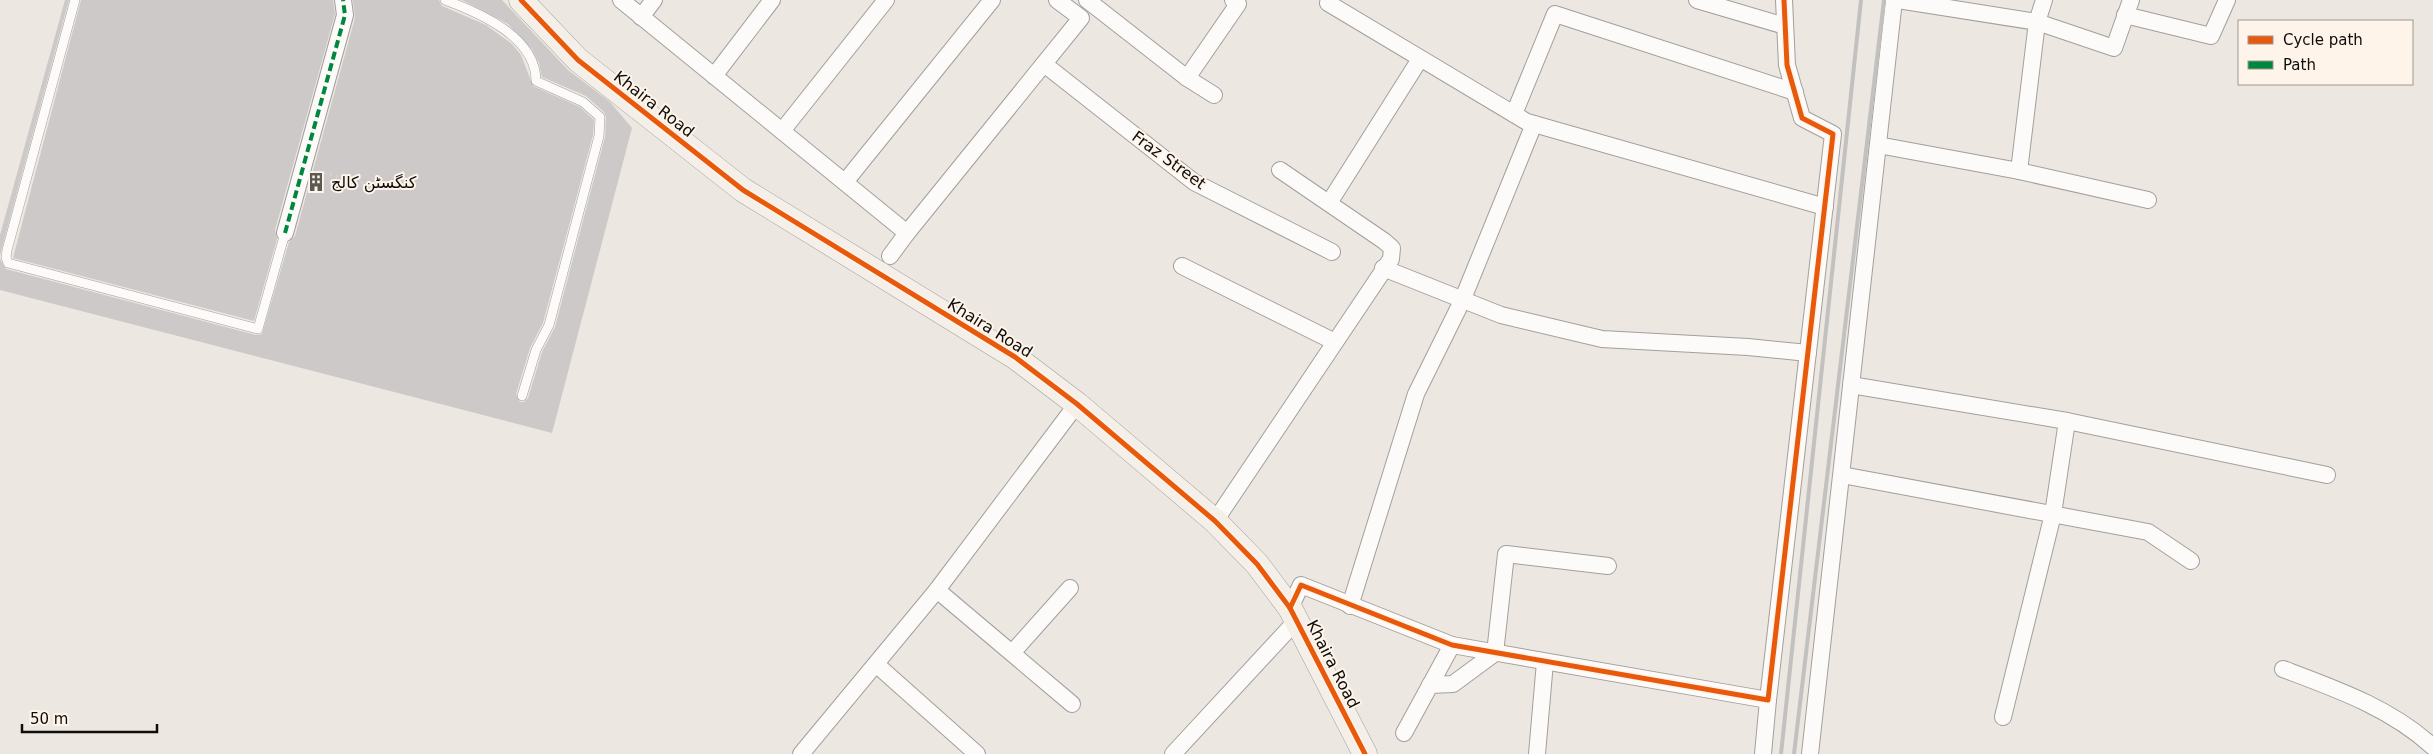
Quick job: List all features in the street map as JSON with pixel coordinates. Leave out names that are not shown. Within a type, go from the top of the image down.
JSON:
[{"type":"street","points":[[285,232],[346,14],[344,0]]},
{"type":"street","name":"Khaira Road","points":[[521,0],[578,60],[743,190],[1015,357],[1077,404],[1215,521],[1257,564],[1294,614],[1366,754]]},
{"type":"street","points":[[622,0],[640,17],[908,233]]},
{"type":"street","points":[[640,17],[654,0]]},
{"type":"street","points":[[714,76],[772,0]]},
{"type":"street","points":[[782,131],[886,0]]},
{"type":"street","points":[[845,182],[992,0]]},
{"type":"street","points":[[890,256],[1081,18],[1057,0]]},
{"type":"street","points":[[1076,14],[1087,0],[1187,78],[1214,95]]},
{"type":"street","points":[[1187,78],[1238,4],[1233,0]]},
{"type":"street","points":[[1697,0],[1785,26]]},
{"type":"street","points":[[1762,754],[1833,134],[1802,118],[1788,65],[1784,0]]},
{"type":"street","points":[[1810,754],[1894,0]]},
{"type":"street","points":[[1898,0],[2036,22],[2114,48],[2128,8],[2212,36],[2227,0]]},
{"type":"street","points":[[2019,171],[2036,22],[2044,0]]},
{"type":"street","points":[[1328,4],[1534,124],[1825,207]]},
{"type":"street","points":[[1514,114],[1555,14],[1795,92]]},
{"type":"street","points":[[1329,203],[1420,59]]},
{"type":"street","name":"Fraz Street","points":[[1044,64],[1194,182],[1332,252]]},
{"type":"street","points":[[1350,606],[1416,394],[1462,301],[1534,124]]},
{"type":"street","points":[[1878,145],[2019,171],[2148,200]]},
{"type":"street","points":[[1215,521],[1383,268],[1391,259],[1392,248],[1384,241],[1280,170]]},
{"type":"street","points":[[1182,266],[1335,342]]},
{"type":"street","points":[[1383,268],[1501,315],[1602,339],[1748,347],[1808,353]]},
{"type":"street","points":[[1851,385],[2067,420],[2327,475]]},
{"type":"street","points":[[801,754],[877,665],[937,590],[1077,404]]},
{"type":"street","points":[[2003,717],[2054,514],[2067,420]]},
{"type":"street","points":[[1842,475],[2148,532],[2191,561]]},
{"type":"street","points":[[1430,685],[1453,684],[1495,653],[1506,554],[1608,566]]},
{"type":"street","points":[[1172,754],[1294,614],[1301,585],[1452,645],[1768,700]]},
{"type":"street","points":[[1012,653],[1070,588]]},
{"type":"street","points":[[937,590],[1072,704]]},
{"type":"street","points":[[1404,733],[1452,645]]},
{"type":"street","points":[[1537,754],[1545,662]]},
{"type":"street","points":[[877,665],[977,754]]},
{"type":"street","points":[[2284,669],[2358,698],[2418,733],[2433,747]]},
{"type":"lane","points":[[74,0],[7,250],[6,257],[8,263],[258,329],[285,232]]},
{"type":"lane","points":[[445,0],[480,16],[509,33],[534,62],[536,81],[583,102],[600,117],[599,136],[549,325],[536,350],[522,396]]},
{"type":"path","points":[[329,174],[389,190]]},
{"type":"building","points":[[65,0],[69,0],[0,255],[0,235]]},
{"type":"building","points":[[81,0],[333,0],[335,14],[275,230],[277,239],[254,321],[13,258]]},
{"type":"building","points":[[353,0],[439,0],[442,6],[486,25],[512,44],[521,55],[533,86],[580,107],[594,120],[593,135],[543,323],[530,348],[516,394],[520,402],[524,402],[528,398],[542,352],[555,327],[605,137],[606,117],[604,112],[586,96],[542,77],[539,63],[532,49],[508,24],[462,0],[502,0],[568,70],[610,102],[632,128],[552,433],[0,290],[0,259],[6,269],[256,335],[262,334],[289,242],[295,236],[355,18]]},
{"type":"railway","points":[[1781,754],[1861,0]]},
{"type":"railway","points":[[1794,754],[1884,0]]},
{"type":"marked path","points":[[285,233],[345,15],[343,0]]},
{"type":"cycle path","points":[[521,0],[578,60],[743,190],[1015,357],[1077,404],[1215,521],[1257,564],[1290,608],[1365,754]]},
{"type":"cycle path","points":[[1290,608],[1301,585],[1452,645],[1768,700],[1833,134],[1802,118],[1787,65],[1784,0]]},
{"type":"place","name":"کنگسٹن کالج","points":[[316,182]]}]
